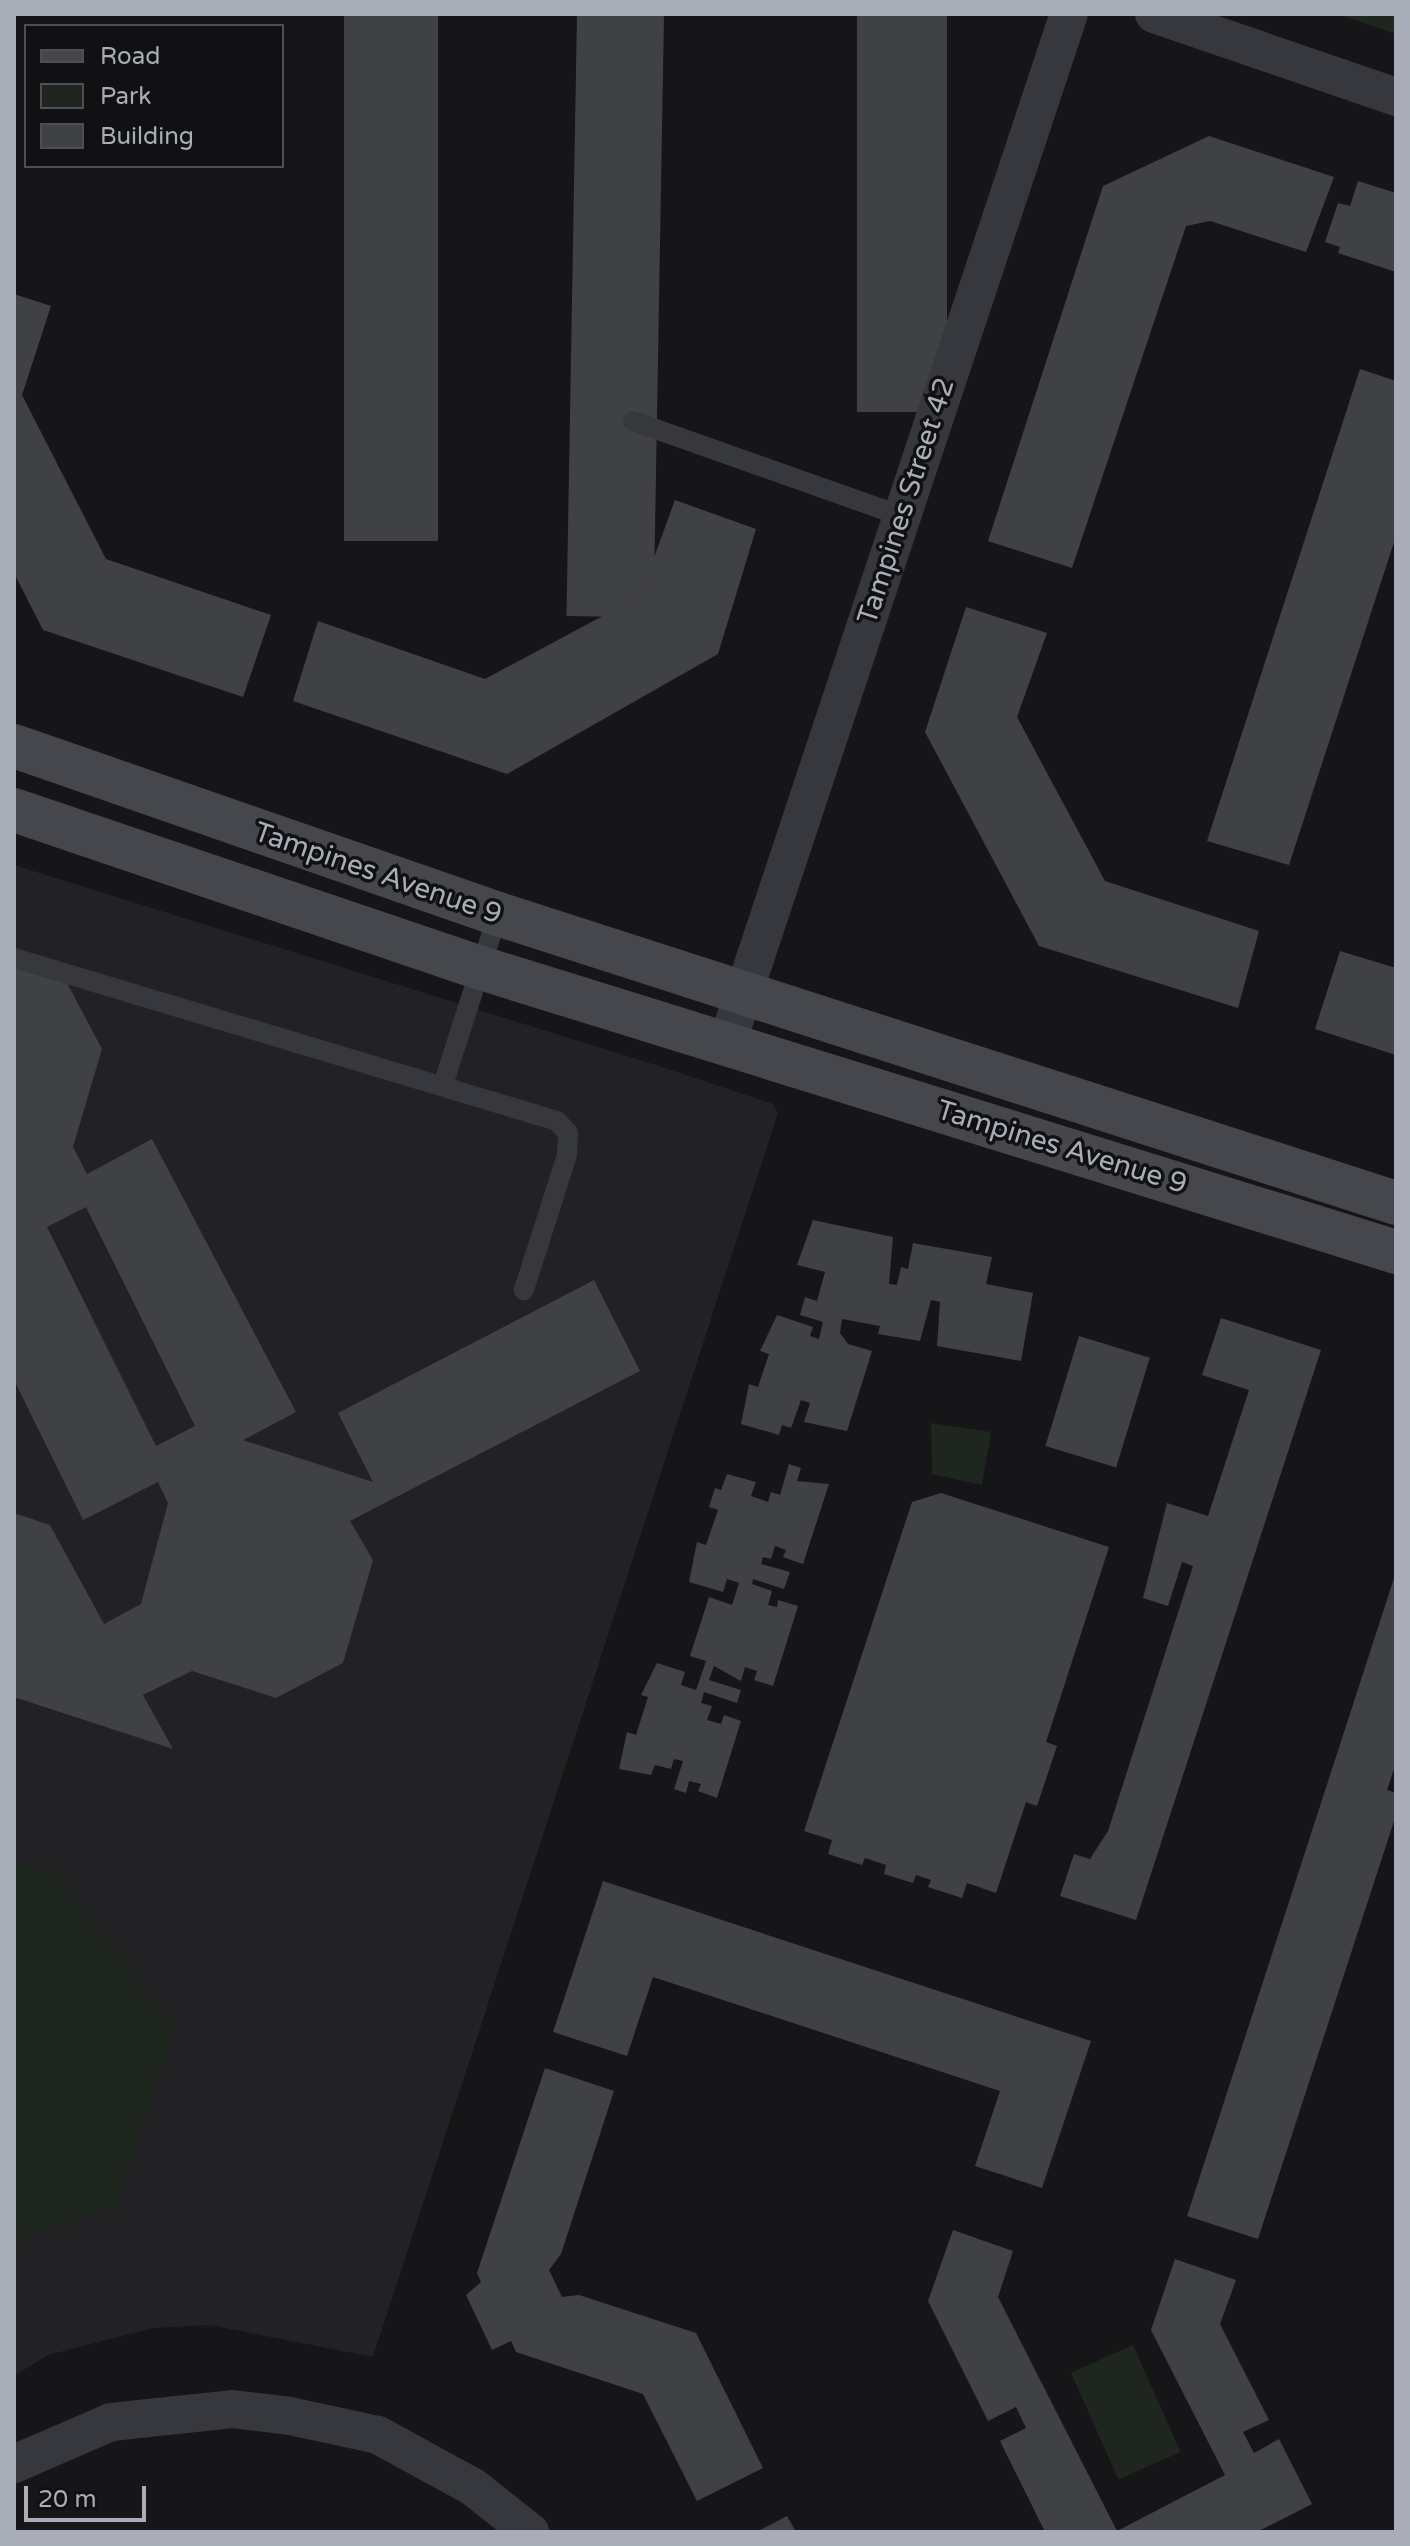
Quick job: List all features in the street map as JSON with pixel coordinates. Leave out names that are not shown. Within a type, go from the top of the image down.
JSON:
[{"type":"main road","name":"Tampines Avenue 9","points":[[14,746],[498,914],[745,990],[1396,1203]]},
{"type":"main road","name":"Tampines Avenue 9","points":[[14,810],[481,968],[1396,1252]]},
{"type":"street","name":"Tampines Street 42","points":[[745,990],[1069,14]]},
{"type":"street","points":[[1154,14],[1396,97]]},
{"type":"street","points":[[727,1043],[745,990]]},
{"type":"street","points":[[14,2464],[111,2422],[217,2410],[290,2416],[378,2435],[473,2487],[530,2532]]},
{"type":"lane","points":[[633,421],[901,516]]},
{"type":"lane","points":[[443,1085],[498,914]]},
{"type":"lane","points":[[14,958],[557,1121],[568,1133],[567,1155],[524,1290]]},
{"type":"shaded area","points":[[14,865],[659,1066],[773,1104],[778,1113],[373,2357],[210,2325],[153,2328],[48,2355],[14,2376]]},
{"type":"green space","points":[[1337,14],[1396,14],[1396,34]]},
{"type":"green space","points":[[931,1423],[991,1432],[982,1485],[932,1474]]},
{"type":"green space","points":[[14,1859],[55,1873],[175,2027],[115,2209],[14,2242]]},
{"type":"green space","points":[[1133,2345],[1181,2452],[1118,2480],[1071,2373]]},
{"type":"building","points":[[344,14],[438,14],[438,541],[344,541]]},
{"type":"building","points":[[577,14],[664,16],[653,617],[566,616]]},
{"type":"building","points":[[857,14],[947,14],[947,412],[857,412]]},
{"type":"building","points":[[1209,136],[1334,177],[1306,252],[1210,221],[1186,226],[1072,568],[988,541],[1103,186]]},
{"type":"building","points":[[1358,181],[1396,193],[1396,272],[1338,253],[1340,247],[1325,242],[1338,203],[1350,206]]},
{"type":"building","points":[[14,294],[51,306],[22,395],[106,559],[271,615],[243,697],[43,630],[14,573]]},
{"type":"building","points":[[1360,369],[1396,381],[1396,536],[1289,865],[1207,841]]},
{"type":"building","points":[[675,500],[756,529],[718,654],[507,774],[293,701],[318,621],[485,679],[640,596]]},
{"type":"building","points":[[966,607],[1047,633],[1017,717],[1105,881],[1259,931],[1238,1008],[1039,946],[925,732]]},
{"type":"building","points":[[1340,951],[1396,968],[1396,1055],[1315,1029]]},
{"type":"building","points":[[14,966],[67,983],[102,1049],[73,1147],[87,1174],[152,1139],[296,1412],[243,1440],[373,1482],[338,1413],[594,1280],[640,1371],[350,1521],[373,1560],[343,1663],[276,1698],[192,1671],[143,1695],[173,1749],[14,1697],[14,1513],[50,1525],[104,1624],[141,1604],[168,1503],[158,1482],[83,1520],[14,1380]],"holes":[[[86,1207],[195,1426],[156,1446],[47,1227]]]},
{"type":"building","points":[[813,1220],[893,1237],[889,1284],[897,1285],[901,1267],[908,1269],[913,1243],[992,1257],[986,1284],[1033,1293],[1021,1361],[937,1346],[940,1302],[931,1300],[920,1341],[878,1334],[880,1326],[842,1319],[840,1333],[848,1344],[872,1351],[847,1431],[804,1422],[810,1403],[801,1400],[791,1428],[782,1425],[779,1435],[741,1424],[749,1384],[758,1387],[769,1354],[760,1351],[777,1315],[813,1327],[810,1336],[819,1339],[823,1322],[800,1315],[805,1297],[817,1301],[825,1272],[797,1265]]},
{"type":"building","points":[[1221,1318],[1321,1350],[1136,1920],[1060,1896],[1074,1854],[1090,1859],[1108,1831],[1193,1566],[1182,1562],[1168,1606],[1143,1598],[1167,1503],[1208,1516],[1249,1390],[1202,1375]]},
{"type":"building","points":[[1079,1336],[1150,1358],[1116,1468],[1045,1446]]},
{"type":"building","points":[[789,1464],[801,1468],[797,1481],[829,1484],[803,1564],[783,1557],[786,1550],[775,1546],[771,1559],[763,1557],[761,1564],[790,1572],[784,1589],[753,1579],[752,1584],[772,1591],[768,1605],[777,1607],[778,1600],[798,1606],[773,1686],[754,1680],[757,1671],[745,1667],[741,1681],[714,1666],[709,1680],[741,1690],[737,1703],[704,1692],[701,1703],[712,1706],[707,1720],[721,1724],[724,1715],[741,1721],[717,1798],[698,1791],[701,1784],[689,1781],[686,1793],[674,1789],[683,1761],[674,1759],[671,1769],[655,1765],[651,1775],[619,1769],[627,1732],[636,1735],[648,1697],[641,1695],[657,1663],[685,1672],[681,1685],[696,1690],[706,1661],[690,1656],[709,1597],[732,1605],[739,1583],[727,1579],[723,1592],[689,1582],[697,1542],[706,1545],[718,1510],[709,1507],[715,1488],[721,1490],[727,1474],[756,1482],[751,1496],[768,1502],[771,1492],[780,1495]]},
{"type":"building","points":[[941,1493],[1109,1547],[1046,1742],[1057,1746],[1037,1806],[1026,1802],[996,1893],[967,1883],[962,1898],[928,1887],[931,1880],[916,1875],[913,1883],[884,1874],[886,1865],[865,1858],[862,1865],[828,1854],[832,1840],[804,1831],[912,1502]]},
{"type":"building","points":[[1395,1575],[1396,1763],[1387,1790],[1396,1793],[1396,1815],[1258,2239],[1187,2216]]},
{"type":"building","points":[[603,1881],[1091,2041],[1042,2188],[975,2166],[1000,2091],[653,1977],[627,2056],[553,2032]]},
{"type":"building","points":[[545,2068],[614,2091],[561,2254],[549,2270],[562,2297],[579,2295],[696,2333],[763,2468],[697,2501],[643,2394],[516,2352],[511,2341],[492,2350],[466,2295],[481,2282],[477,2273]]},
{"type":"building","points":[[953,2230],[1013,2251],[998,2297],[1117,2531],[1225,2475],[1151,2330],[1175,2259],[1236,2280],[1220,2324],[1269,2420],[1243,2432],[1254,2453],[1279,2439],[1312,2504],[1257,2532],[1045,2532],[1000,2441],[1026,2428],[1016,2407],[988,2421],[928,2301]]},
{"type":"building","points":[[787,2516],[796,2532],[756,2532]]}]
